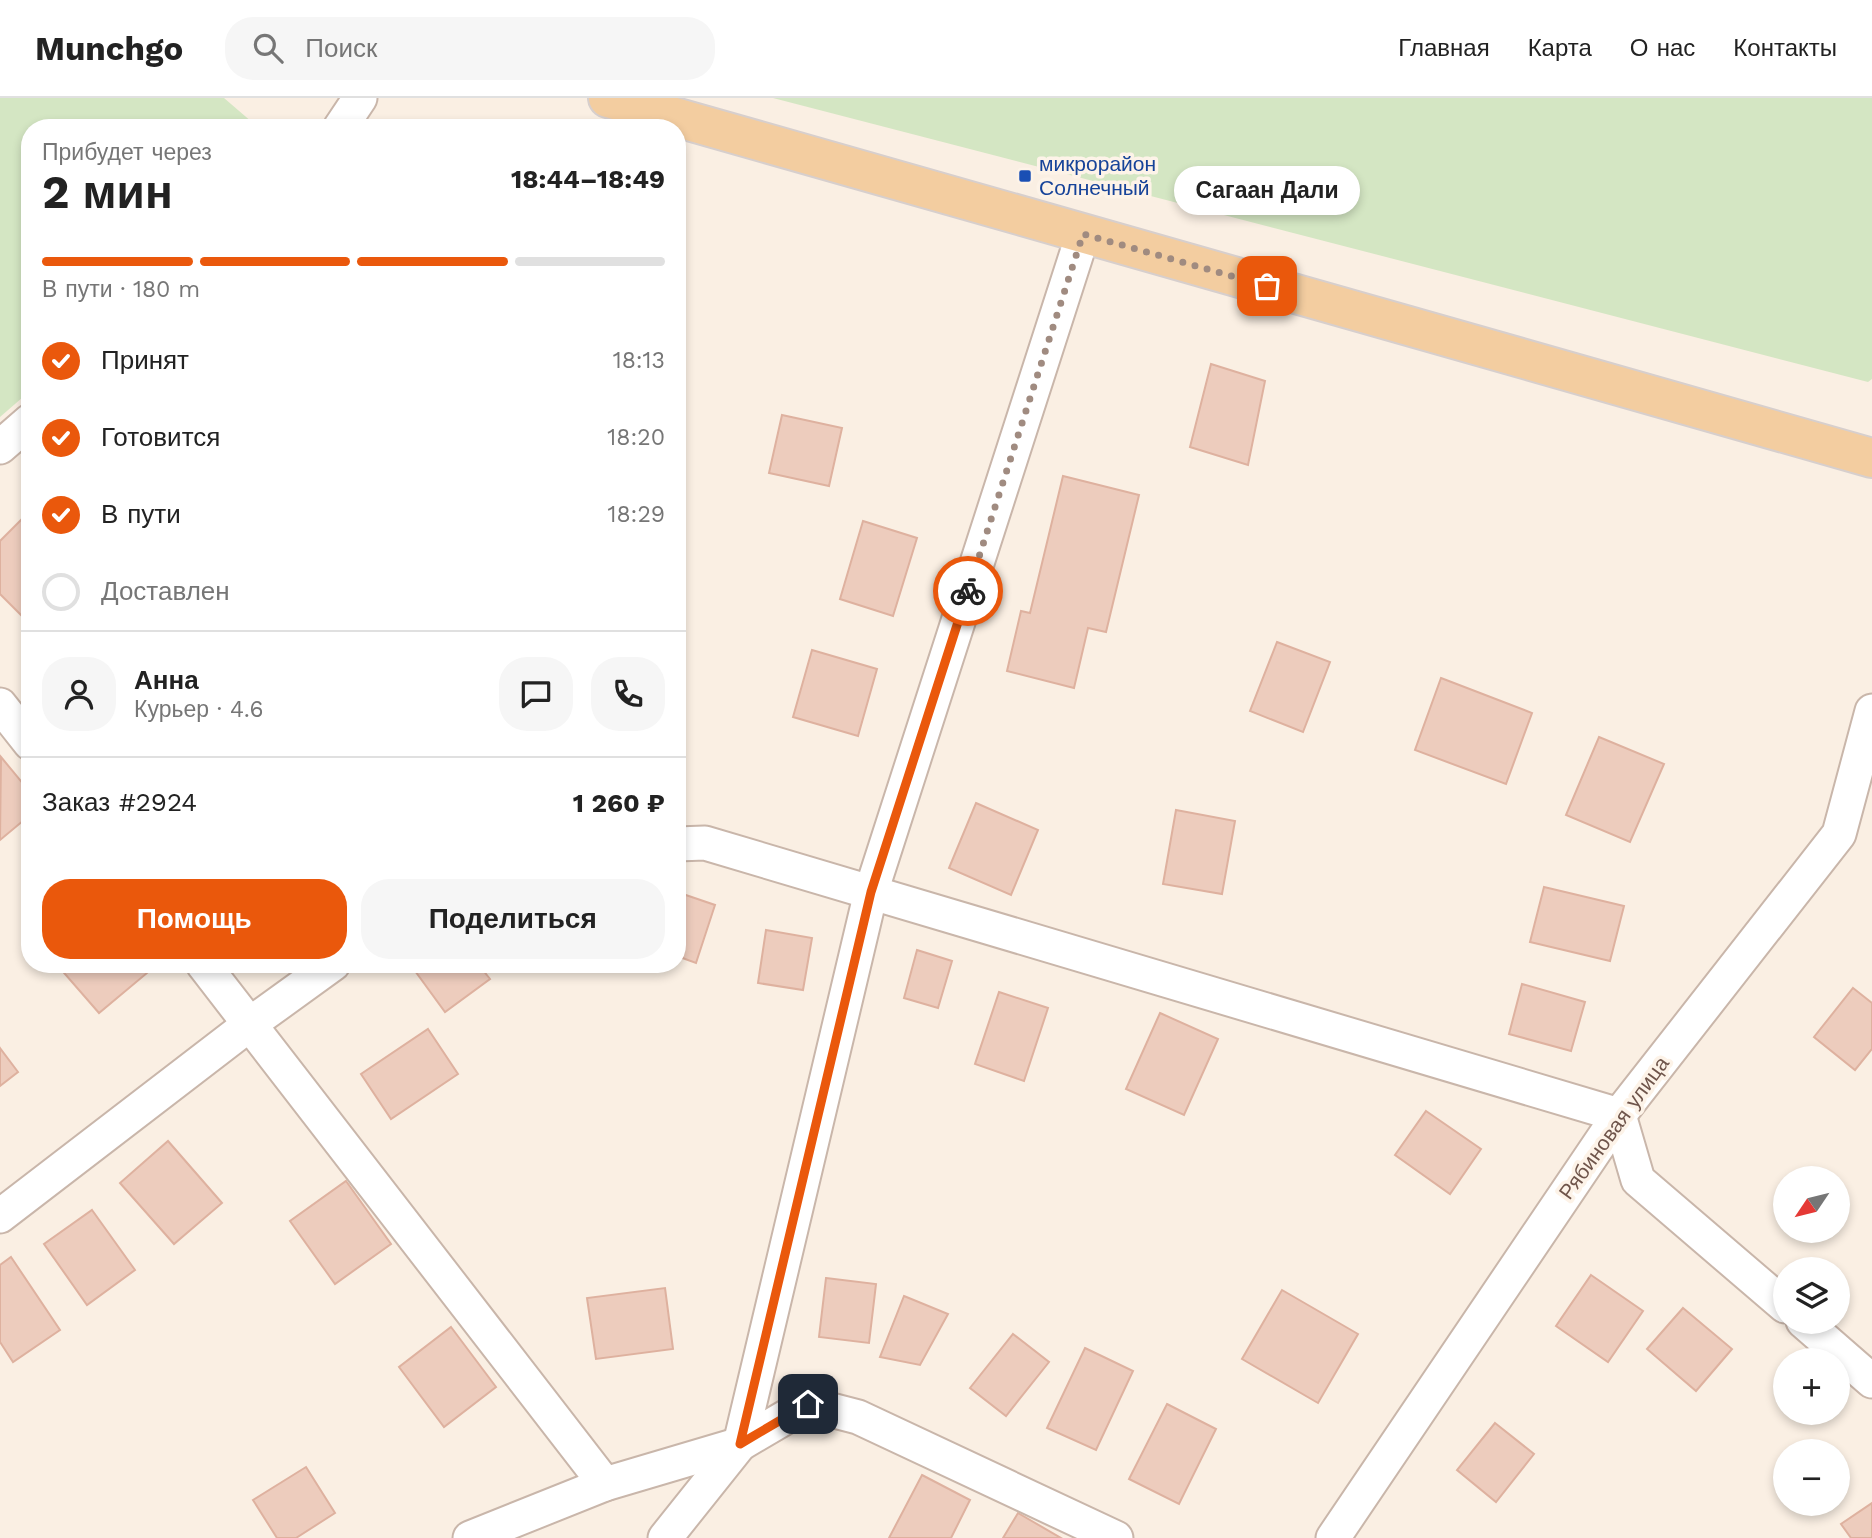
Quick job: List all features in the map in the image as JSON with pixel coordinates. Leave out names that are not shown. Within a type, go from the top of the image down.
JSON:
[{"type":"main road","points":[[608,98],[681,119]]},
{"type":"main road","points":[[686,120],[1872,458]]},
{"type":"street","points":[[346,119],[360,98]]},
{"type":"street","points":[[665,1538],[740,1444],[871,892],[1083,234]]},
{"type":"street","points":[[0,447],[21,429]]},
{"type":"street","points":[[0,705],[21,732]]},
{"type":"street","name":"Рябиновая улица","points":[[1333,1538],[1619,1115],[1839,834],[1872,710]]},
{"type":"street","points":[[686,844],[705,844],[871,892],[1619,1115],[1638,1180],[1773,1296]]},
{"type":"street","points":[[210,973],[605,1484]]},
{"type":"street","points":[[0,1216],[321,973]]},
{"type":"street","points":[[1818,1334],[1872,1381]]},
{"type":"street","points":[[470,1538],[605,1484],[740,1444],[808,1404],[858,1417],[1116,1538]]},
{"type":"green space","points":[[0,98],[224,98],[248,119],[21,119],[21,399],[0,417]]},
{"type":"green space","points":[[773,98],[1872,98],[1872,379],[1868,382]]},
{"type":"building","points":[[1211,364],[1265,381],[1248,465],[1190,447]]},
{"type":"building","points":[[782,415],[842,428],[829,486],[769,473]]},
{"type":"building","points":[[1063,476],[1139,495],[1106,632],[1088,628],[1074,688],[1007,671],[1021,611],[1030,613]]},
{"type":"building","points":[[21,520],[21,615],[0,594],[0,541]]},
{"type":"building","points":[[863,521],[917,538],[893,616],[840,599]]},
{"type":"building","points":[[1277,642],[1330,662],[1303,732],[1250,711]]},
{"type":"building","points":[[812,650],[877,669],[858,736],[793,717]]},
{"type":"building","points":[[1441,678],[1532,713],[1506,784],[1415,750]]},
{"type":"building","points":[[1599,737],[1664,764],[1630,842],[1566,815]]},
{"type":"building","points":[[1,757],[21,781],[21,822],[0,840]]},
{"type":"building","points":[[976,803],[1038,830],[1011,895],[949,868]]},
{"type":"building","points":[[1176,810],[1235,821],[1222,894],[1163,884]]},
{"type":"building","points":[[1544,887],[1624,906],[1610,961],[1530,942]]},
{"type":"building","points":[[686,895],[715,905],[696,963],[686,959]]},
{"type":"building","points":[[766,930],[812,938],[803,990],[758,983]]},
{"type":"building","points":[[917,950],[952,961],[938,1008],[904,998]]},
{"type":"building","points":[[64,973],[147,973],[99,1013]]},
{"type":"building","points":[[417,973],[485,973],[490,979],[445,1012]]},
{"type":"building","points":[[1522,984],[1585,1002],[1571,1051],[1509,1034]]},
{"type":"building","points":[[1853,988],[1872,1003],[1872,1049],[1855,1070],[1814,1037]]},
{"type":"building","points":[[999,992],[1048,1008],[1024,1081],[975,1064]]},
{"type":"building","points":[[1160,1013],[1218,1039],[1184,1115],[1126,1089]]},
{"type":"building","points":[[428,1029],[458,1074],[391,1119],[361,1074]]},
{"type":"building","points":[[0,1048],[18,1072],[0,1086]]},
{"type":"building","points":[[1426,1111],[1481,1149],[1450,1194],[1395,1155]]},
{"type":"building","points":[[168,1141],[222,1203],[174,1244],[120,1183]]},
{"type":"building","points":[[346,1181],[391,1244],[335,1284],[290,1221]]},
{"type":"building","points":[[92,1210],[135,1270],[87,1305],[44,1244]]},
{"type":"building","points":[[11,1257],[60,1330],[13,1362],[0,1342],[0,1265]]},
{"type":"building","points":[[1591,1275],[1643,1311],[1608,1362],[1556,1326]]},
{"type":"building","points":[[826,1278],[876,1284],[869,1343],[819,1337]]},
{"type":"building","points":[[665,1288],[673,1349],[596,1359],[587,1298]]},
{"type":"building","points":[[1282,1290],[1358,1334],[1318,1403],[1242,1359]]},
{"type":"building","points":[[904,1296],[948,1314],[920,1365],[880,1357]]},
{"type":"building","points":[[1683,1308],[1732,1349],[1696,1391],[1647,1349]]},
{"type":"building","points":[[451,1327],[496,1387],[444,1427],[399,1367]]},
{"type":"building","points":[[1013,1334],[1049,1362],[1006,1416],[970,1388]]},
{"type":"building","points":[[1085,1348],[1133,1371],[1096,1450],[1047,1428]]},
{"type":"building","points":[[1167,1404],[1216,1429],[1179,1504],[1129,1479]]},
{"type":"building","points":[[1495,1423],[1534,1454],[1496,1502],[1457,1470]]},
{"type":"building","points":[[306,1467],[335,1513],[296,1538],[277,1538],[253,1500]]},
{"type":"building","points":[[922,1475],[970,1500],[951,1538],[889,1538]]},
{"type":"building","points":[[1872,1503],[1872,1538],[1851,1538],[1841,1524]]},
{"type":"building","points":[[1018,1513],[1061,1538],[1003,1538]]},
{"type":"way so far","points":[[968,591],[1083,234],[1267,286]]},
{"type":"place","name":"микрорайон Солнечный","points":[[1025,176]]},
{"type":"place","name":"Сагаан Дали","points":[[1267,286]]},
{"type":"route","points":[[808,1404],[740,1444],[871,892],[968,591]]}]
